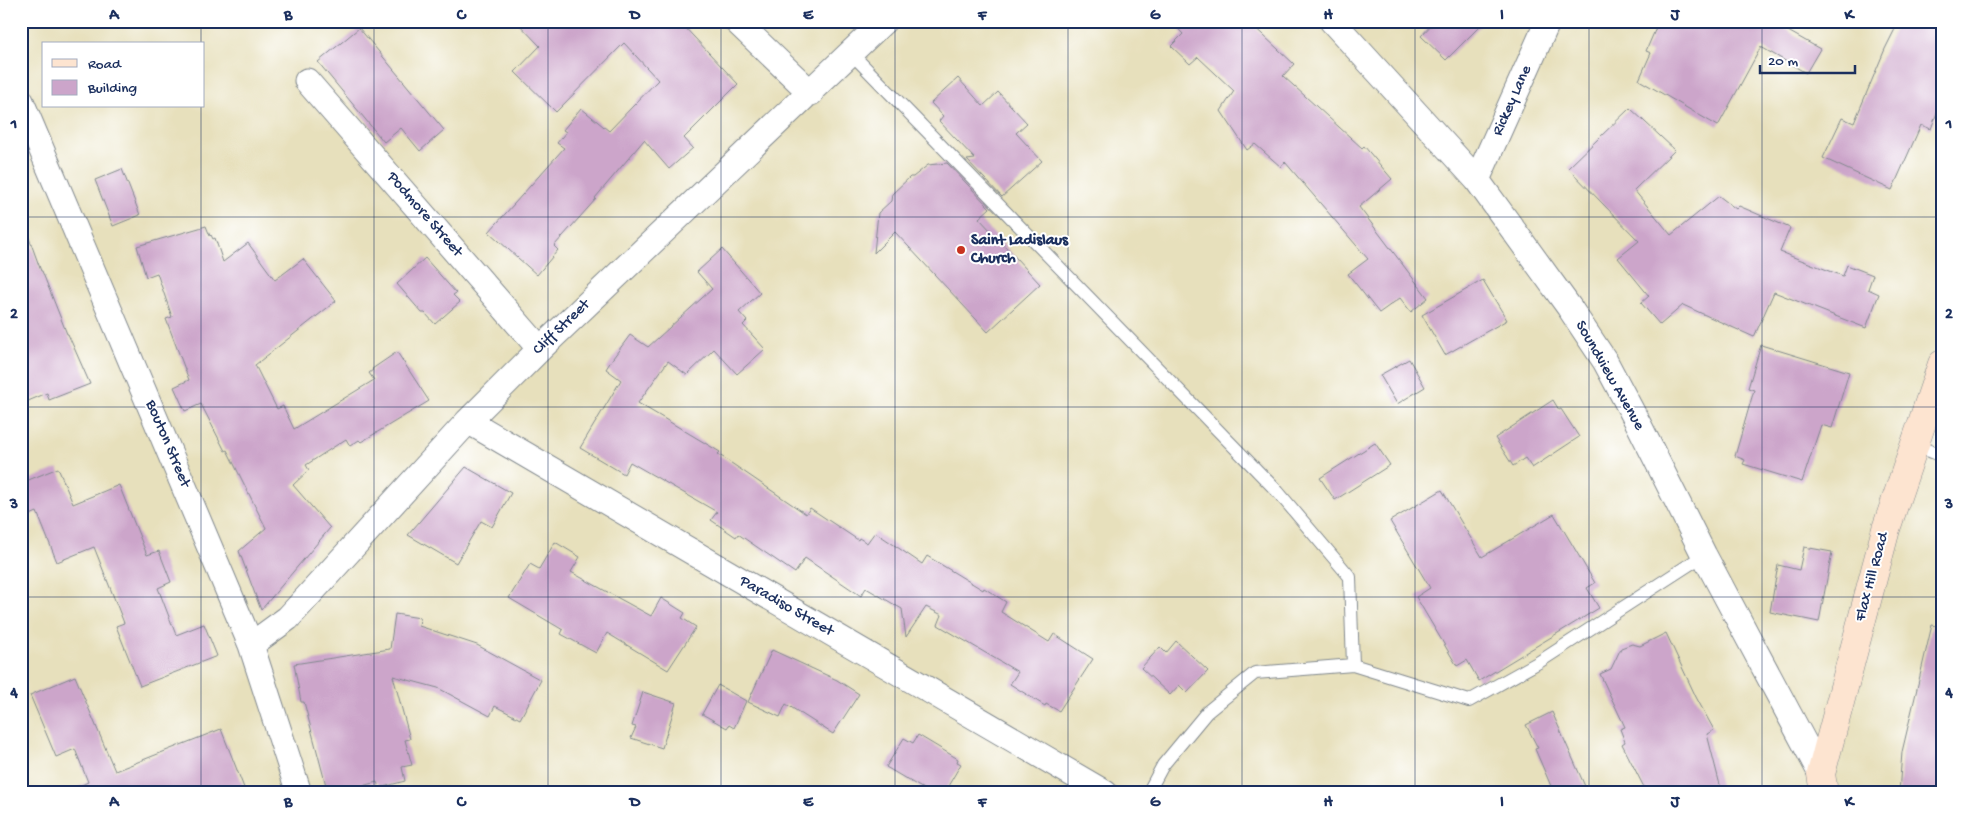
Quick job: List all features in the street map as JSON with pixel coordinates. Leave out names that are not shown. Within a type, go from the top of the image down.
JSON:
[{"type":"main road","name":"Flax Hill Road","points":[[1822,783],[1886,529],[1942,364]]},
{"type":"street","points":[[736,21],[811,93]]},
{"type":"street","name":"Cliff Street","points":[[251,645],[288,618],[468,421],[540,349],[811,93],[850,52],[884,21]]},
{"type":"street","name":"Soundview Avenue","points":[[1332,21],[1477,180],[1569,306],[1605,362],[1640,427],[1822,783]]},
{"type":"street","name":"Rickey Lane","points":[[1477,180],[1548,21]]},
{"type":"street","name":"Podmore Street","points":[[308,81],[540,349]]},
{"type":"street","name":"Bouton Street","points":[[21,101],[251,645],[298,793]]},
{"type":"street","name":"Paradiso Street","points":[[468,421],[1105,793]]},
{"type":"lane","points":[[850,52],[1278,492],[1350,577],[1353,665]]},
{"type":"lane","points":[[1914,445],[1942,456]]},
{"type":"lane","points":[[1148,793],[1164,765],[1207,712],[1255,673],[1353,665],[1469,700],[1539,662],[1704,555]]},
{"type":"building","points":[[516,21],[679,21],[738,84],[684,138],[693,148],[669,169],[644,140],[596,199],[554,246],[558,250],[537,275],[489,232],[564,148],[557,143],[566,132],[563,130],[581,108],[609,131],[658,80],[624,43],[556,112],[515,72],[540,46]]},
{"type":"building","points":[[1171,21],[1248,21],[1294,64],[1283,76],[1362,148],[1364,146],[1392,179],[1359,207],[1428,298],[1411,312],[1400,298],[1379,313],[1348,274],[1368,259],[1285,162],[1281,167],[1255,144],[1247,150],[1221,111],[1234,91],[1198,57],[1190,64],[1171,46],[1183,34]]},
{"type":"building","points":[[1435,21],[1485,21],[1446,60],[1421,36]]},
{"type":"building","points":[[1659,21],[1775,21],[1774,23],[1820,49],[1806,73],[1761,47],[1718,126],[1639,80],[1651,53],[1646,51]]},
{"type":"building","points":[[1899,21],[1942,21],[1942,99],[1931,129],[1921,125],[1892,190],[1823,158],[1842,118],[1854,123],[1885,49]]},
{"type":"building","points":[[359,28],[444,130],[420,151],[401,128],[384,142],[318,62]]},
{"type":"building","points":[[958,78],[983,106],[998,92],[1027,123],[1016,133],[1042,161],[1002,197],[967,160],[975,159],[939,121],[943,116],[931,103]]},
{"type":"building","points":[[1630,108],[1675,150],[1634,190],[1671,235],[1719,196],[1736,209],[1739,206],[1790,228],[1780,252],[1843,276],[1847,265],[1873,275],[1868,289],[1879,294],[1866,328],[1774,292],[1754,337],[1683,305],[1660,325],[1641,303],[1649,296],[1618,258],[1639,241],[1568,168]]},
{"type":"building","name":"Saint Ladislaus Church","points":[[947,163],[990,208],[979,218],[1040,284],[988,332],[895,232],[874,253],[878,213],[891,201],[892,194],[910,177],[913,177],[928,165]]},
{"type":"building","points":[[122,169],[140,215],[113,226],[95,180]]},
{"type":"building","points":[[206,226],[210,236],[213,239],[215,238],[223,262],[248,243],[275,280],[303,259],[336,301],[255,365],[277,409],[283,406],[294,429],[374,380],[369,373],[372,369],[397,352],[429,401],[361,442],[359,440],[350,446],[346,439],[306,465],[309,470],[293,485],[330,528],[261,610],[239,551],[266,528],[227,450],[225,451],[201,404],[185,411],[174,387],[189,380],[166,319],[172,317],[157,273],[146,277],[137,246]]},
{"type":"building","points":[[25,227],[67,334],[90,384],[49,400],[47,393],[21,404],[21,228]]},
{"type":"building","points":[[722,249],[760,293],[739,312],[747,321],[743,325],[765,349],[737,374],[714,349],[687,375],[668,361],[638,403],[720,452],[718,454],[806,514],[810,508],[858,540],[859,538],[867,543],[875,532],[922,564],[927,556],[1006,602],[1001,612],[1049,642],[1054,634],[1093,659],[1059,711],[1046,704],[1045,706],[1010,684],[1018,672],[938,625],[942,615],[926,607],[906,637],[902,609],[866,588],[861,596],[805,558],[795,573],[738,534],[736,537],[711,520],[717,512],[630,462],[624,474],[580,448],[621,380],[606,369],[613,358],[630,335],[648,347],[712,289],[697,272]]},
{"type":"building","points":[[425,258],[456,293],[453,295],[460,302],[435,324],[425,313],[422,313],[397,284]]},
{"type":"building","points":[[1483,280],[1507,320],[1445,355],[1422,315]]},
{"type":"building","points":[[1761,345],[1849,372],[1832,428],[1821,425],[1802,482],[1743,464],[1745,460],[1735,456],[1754,390],[1748,388]]},
{"type":"building","points":[[1409,359],[1425,387],[1397,404],[1380,375]]},
{"type":"building","points":[[1553,400],[1579,437],[1532,468],[1525,458],[1513,466],[1495,438]]},
{"type":"building","points":[[1375,443],[1390,465],[1335,500],[1320,478]]},
{"type":"building","points":[[466,467],[511,493],[492,527],[481,521],[456,563],[408,535]]},
{"type":"building","points":[[58,468],[73,504],[119,485],[147,555],[159,551],[171,582],[158,588],[176,635],[204,624],[217,656],[140,686],[116,626],[124,623],[94,547],[57,562],[37,512],[21,519],[21,483]]},
{"type":"building","points":[[1442,490],[1482,557],[1554,514],[1595,583],[1587,588],[1599,608],[1479,681],[1467,660],[1457,666],[1416,597],[1430,588],[1390,521]]},
{"type":"building","points":[[555,542],[580,557],[571,572],[651,616],[661,598],[685,613],[682,618],[696,627],[668,670],[607,633],[596,653],[561,634],[563,630],[509,598],[530,564],[539,569]]},
{"type":"building","points":[[1804,547],[1832,552],[1819,622],[1770,612],[1778,565],[1799,570]]},
{"type":"building","points":[[395,614],[420,618],[419,626],[477,645],[541,680],[520,719],[495,706],[490,716],[438,688],[393,676],[410,739],[405,740],[412,765],[402,767],[405,781],[379,788],[377,782],[335,793],[328,793],[304,702],[301,702],[294,664],[390,649]]},
{"type":"building","points":[[1932,625],[1942,627],[1942,793],[1899,793],[1902,752]]},
{"type":"building","points":[[1666,633],[1714,730],[1707,734],[1722,793],[1647,793],[1622,744],[1625,742],[1620,729],[1625,727],[1600,674],[1611,669],[1621,648],[1632,644],[1640,646]]},
{"type":"building","points":[[1176,641],[1208,671],[1187,693],[1179,685],[1170,695],[1141,668],[1160,647],[1166,653]]},
{"type":"building","points":[[772,650],[837,680],[859,694],[833,734],[786,704],[780,717],[748,702]]},
{"type":"building","points":[[75,676],[115,771],[221,729],[246,793],[65,793],[88,782],[75,749],[56,757],[30,695]]},
{"type":"building","points":[[718,685],[746,701],[734,728],[729,725],[727,728],[702,714]]},
{"type":"building","points":[[643,692],[676,703],[662,748],[631,738],[636,727],[632,726]]},
{"type":"building","points":[[1552,712],[1588,793],[1554,793],[1535,749],[1538,748],[1526,725]]},
{"type":"building","points":[[918,735],[958,759],[957,762],[961,764],[944,793],[930,793],[886,767],[904,738],[913,743]]},
{"type":"place","name":"Saint Ladislaus Church","points":[[961,250]]}]
